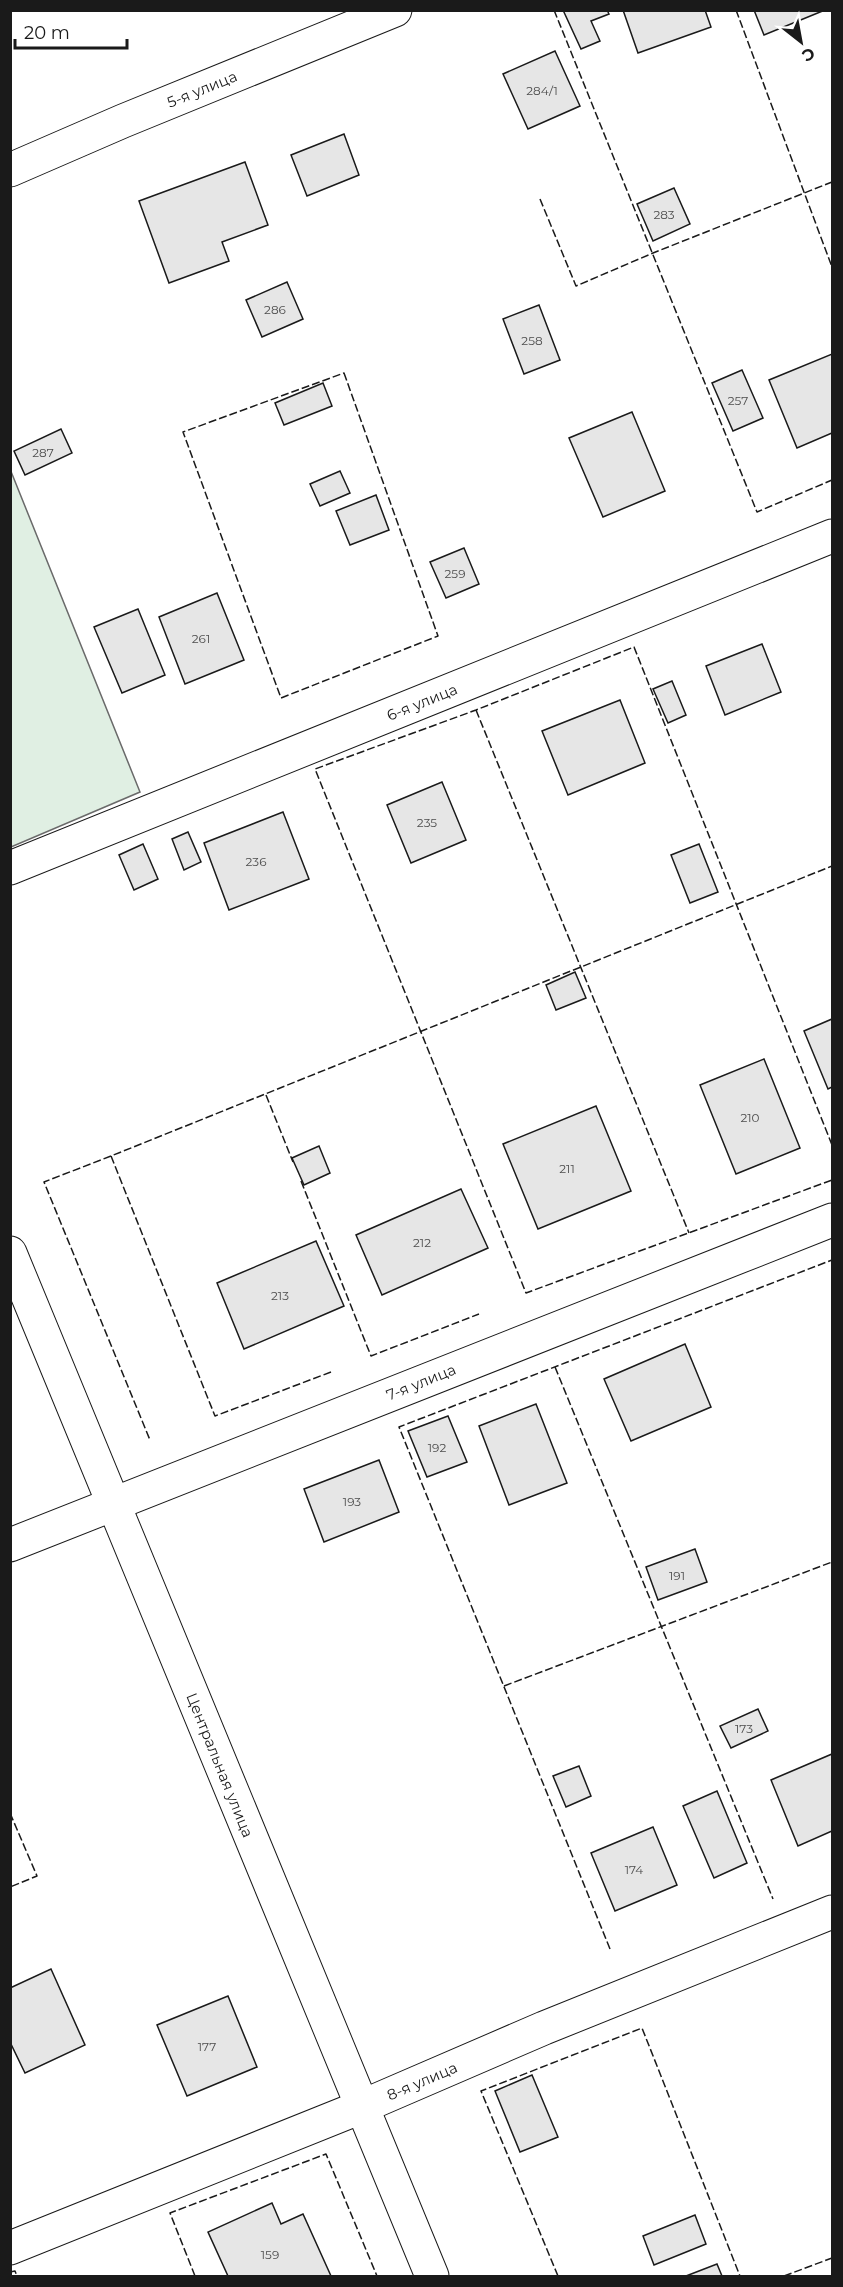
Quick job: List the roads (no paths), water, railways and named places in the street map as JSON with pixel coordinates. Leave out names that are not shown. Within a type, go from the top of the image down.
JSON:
[{"type":"street","name":"5-я улица","points":[[10,170],[123,121],[395,10]]},
{"type":"street","name":"6-я улица","points":[[10,868],[832,536]]},
{"type":"street","name":"7-я улица","points":[[10,1545],[832,1220]]},
{"type":"street","name":"Центральная улица","points":[[10,1253],[432,2277]]},
{"type":"street","name":"8-я улица","points":[[10,2248],[361,2107],[544,2028],[832,1912]]}]
